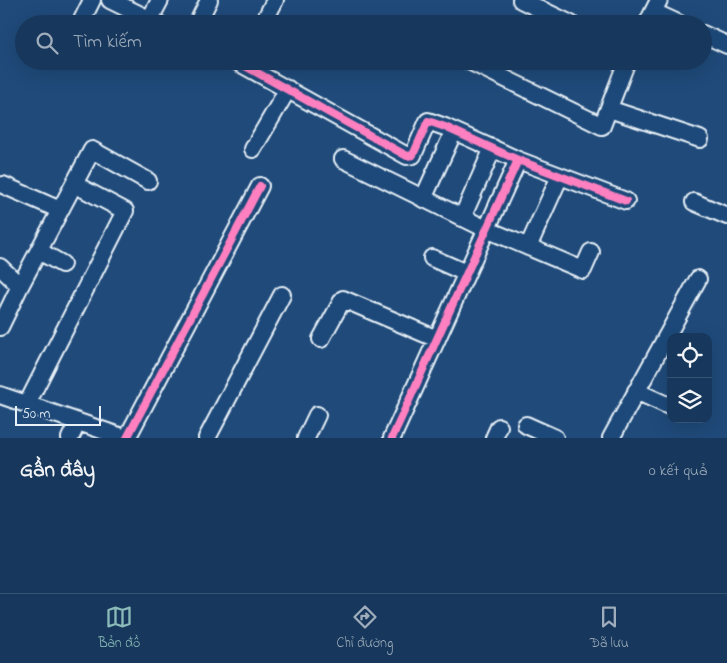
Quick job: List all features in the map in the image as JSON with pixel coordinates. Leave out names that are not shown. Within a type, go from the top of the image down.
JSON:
[{"type":"street","points":[[84,15],[92,0]]},
{"type":"street","points":[[110,0],[140,15]]},
{"type":"street","points":[[156,15],[160,0]]},
{"type":"street","points":[[201,15],[208,0]]},
{"type":"street","points":[[268,15],[275,0]]},
{"type":"street","points":[[521,0],[552,15]]},
{"type":"street","points":[[712,38],[727,45]]},
{"type":"street","points":[[265,70],[288,90],[408,156],[413,155],[428,122],[454,131],[518,160],[626,201]]},
{"type":"street","points":[[487,70],[602,126],[624,70]]},
{"type":"street","points":[[253,150],[288,90]]},
{"type":"street","points":[[609,109],[700,139]]},
{"type":"street","points":[[423,199],[454,131]]},
{"type":"street","points":[[462,218],[493,148]]},
{"type":"street","points":[[0,327],[92,150],[148,181]]},
{"type":"street","points":[[343,159],[462,218],[583,270],[591,252]]},
{"type":"street","points":[[392,438],[518,160]]},
{"type":"street","points":[[528,247],[560,176]]},
{"type":"street","points":[[27,404],[125,211],[74,184]]},
{"type":"street","points":[[3,185],[60,210]]},
{"type":"street","points":[[0,395],[126,438],[260,186]]},
{"type":"street","points":[[694,202],[727,216]]},
{"type":"street","points":[[39,251],[62,264]]},
{"type":"street","points":[[432,258],[466,273]]},
{"type":"street","points":[[0,267],[20,286]]},
{"type":"street","points":[[611,438],[698,279]]},
{"type":"street","points":[[207,438],[282,296]]},
{"type":"street","points":[[321,340],[343,299],[437,339]]},
{"type":"street","points":[[636,391],[667,405]]},
{"type":"street","points":[[306,438],[317,415]]},
{"type":"street","points":[[70,438],[78,422]]},
{"type":"street","points":[[526,425],[555,438]]},
{"type":"cycle path","points":[[252,70],[407,156],[413,155],[428,121],[518,160],[626,201]]},
{"type":"cycle path","points":[[392,438],[518,160]]},
{"type":"cycle path","points":[[127,438],[260,186]]}]
